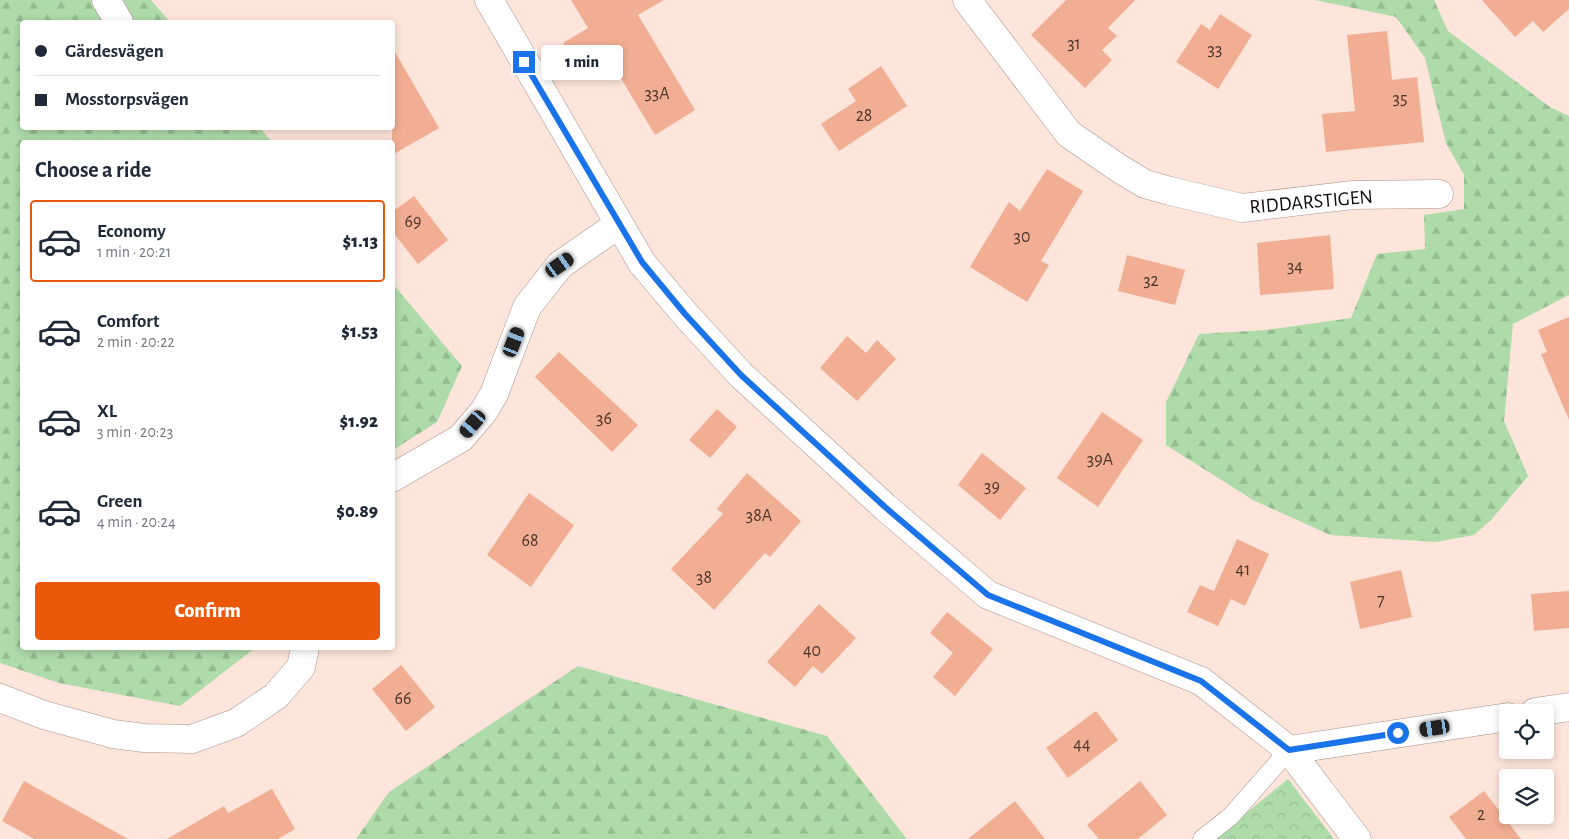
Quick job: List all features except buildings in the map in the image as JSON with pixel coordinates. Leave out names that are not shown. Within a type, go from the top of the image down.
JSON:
[{"type":"street","points":[[106,0],[119,20]]},
{"type":"street","points":[[489,0],[642,262],[685,314],[741,375],[885,507],[988,595],[1201,681],[1289,750],[1357,839]]},
{"type":"street","name":"RIDDARSTIGEN","points":[[967,0],[1069,134],[1120,169],[1146,184],[1170,192],[1242,208],[1353,195],[1439,194]]},
{"type":"street","points":[[395,476],[461,438],[484,411],[494,394],[527,306],[560,265],[619,224]]},
{"type":"street","points":[[0,698],[44,715],[113,734],[144,738],[192,739],[236,723],[276,696],[301,667],[305,650]]},
{"type":"street","points":[[1554,709],[1569,707]]},
{"type":"street","points":[[1289,750],[1499,718]]},
{"type":"lane","points":[[1202,839],[1231,816],[1289,750]]},
{"type":"green space","points":[[0,0],[151,0],[168,20],[20,20],[20,130],[262,130],[270,140],[20,140],[20,650],[252,650],[180,706],[59,683],[0,663]]},
{"type":"green space","points":[[1315,0],[1434,0],[1448,31],[1550,107],[1569,116],[1569,295],[1513,324],[1504,421],[1528,476],[1491,520],[1474,535],[1436,542],[1330,535],[1253,500],[1166,445],[1166,402],[1199,334],[1266,330],[1351,318],[1377,254],[1425,249],[1424,215],[1464,209],[1464,175],[1446,143],[1425,58],[1396,17]]},
{"type":"green space","points":[[395,286],[462,366],[437,422],[395,449]]},
{"type":"green space","points":[[578,666],[827,736],[907,839],[356,839],[389,792]]},
{"type":"green space","points":[[1288,779],[1334,839],[1214,839]]},
{"type":"route","points":[[524,62],[642,262],[685,314],[741,375],[885,507],[988,595],[1201,681],[1289,750],[1398,733]]}]
